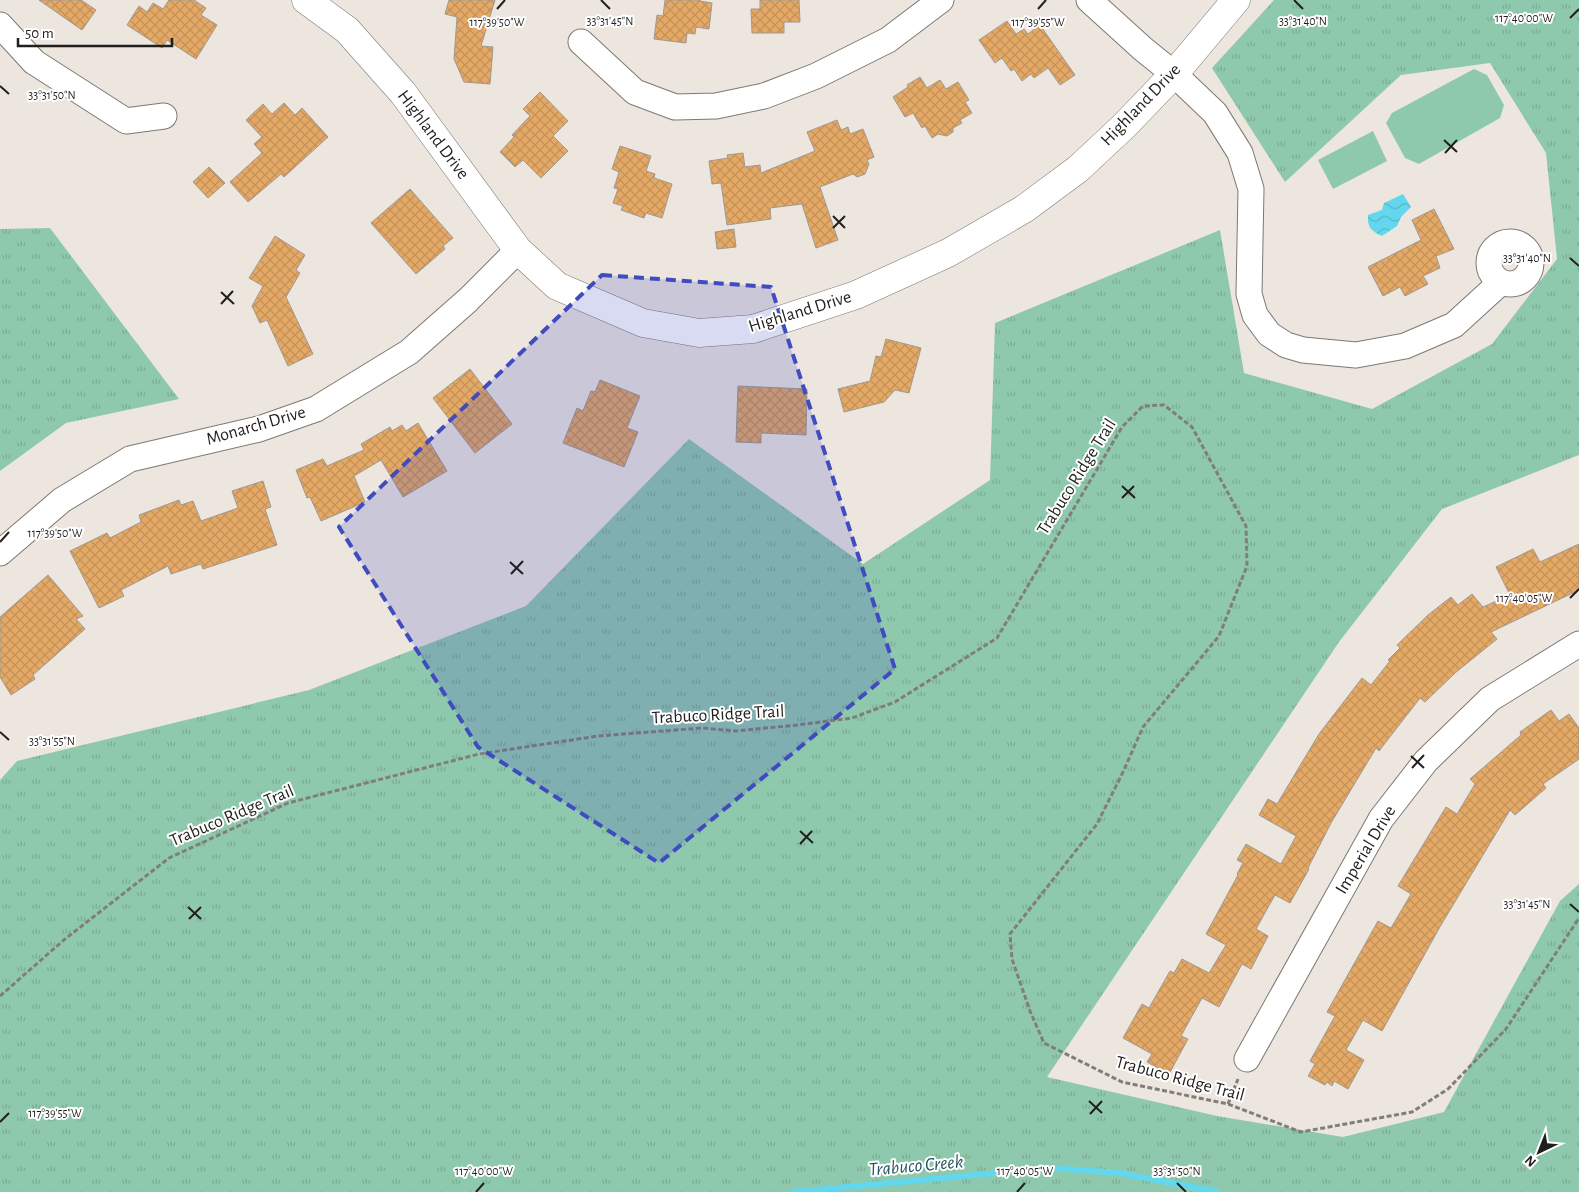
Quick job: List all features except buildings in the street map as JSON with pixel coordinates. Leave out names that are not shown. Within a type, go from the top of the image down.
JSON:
[{"type":"street","name":"Highland Drive","points":[[306,0],[347,30],[403,93],[518,250],[557,286],[643,323],[699,333],[753,329],[856,295],[948,253],[1024,209],[1078,169],[1124,126],[1174,74],[1236,0]]},
{"type":"street","points":[[581,42],[635,92],[675,107],[716,106],[764,96],[816,76],[888,40],[941,0]]},
{"type":"street","points":[[1089,0],[1215,112],[1240,152],[1251,189],[1249,294],[1256,315],[1269,334],[1286,345],[1304,350],[1356,354],[1404,346],[1454,324],[1500,283]]},
{"type":"street","points":[[0,25],[34,62],[126,121],[164,116]]},
{"type":"street","name":"Monarch Drive","points":[[0,553],[62,500],[130,459],[259,429],[316,409],[409,352],[468,300],[518,250]]},
{"type":"street","name":"Imperial Drive","points":[[1247,1060],[1381,819],[1426,761],[1490,699],[1579,644]]},
{"type":"path","name":"Trabuco Ridge Trail","points":[[0,996],[65,939],[169,858],[288,803],[479,754],[598,736],[702,728],[736,732],[797,725],[852,718],[894,702],[997,638],[1122,427],[1143,406],[1164,405],[1192,427],[1246,526],[1247,566],[1219,636],[1143,727],[1097,824],[1010,934],[1012,959],[1044,1044],[1122,1082],[1228,1104],[1301,1132],[1412,1112],[1448,1089],[1506,1029],[1579,918]]},
{"type":"path","points":[[1228,1104],[1247,1060]]},
{"type":"highlighted area","points":[[602,275],[771,287],[895,669],[659,863],[478,747],[339,527]]},
{"type":"green space","points":[[1274,0],[1579,0],[1579,455],[1442,509],[1339,642],[1047,1077],[1217,1116],[1343,1137],[1444,1112],[1560,901],[1579,884],[1579,1192],[0,1192],[0,780],[17,761],[309,690],[526,606],[689,439],[863,564],[990,480],[995,323],[1220,230],[1244,373],[1372,409],[1492,344],[1557,259],[1546,153],[1490,63],[1401,75],[1285,182],[1212,68]]},
{"type":"green space","points":[[1474,69],[1487,75],[1504,105],[1500,118],[1419,164],[1405,158],[1386,123],[1392,113]]},
{"type":"green space","points":[[1373,131],[1387,161],[1333,189],[1318,160]]},
{"type":"green space","points":[[50,228],[179,399],[66,423],[0,471],[0,229]]},
{"type":"water","points":[[1403,194],[1411,207],[1401,217],[1397,226],[1382,236],[1372,230],[1368,223],[1368,215],[1382,210],[1384,203]]},
{"type":"waterway","name":"Trabuco Creek","points":[[793,1192],[1051,1168],[1120,1173],[1219,1192]]}]
